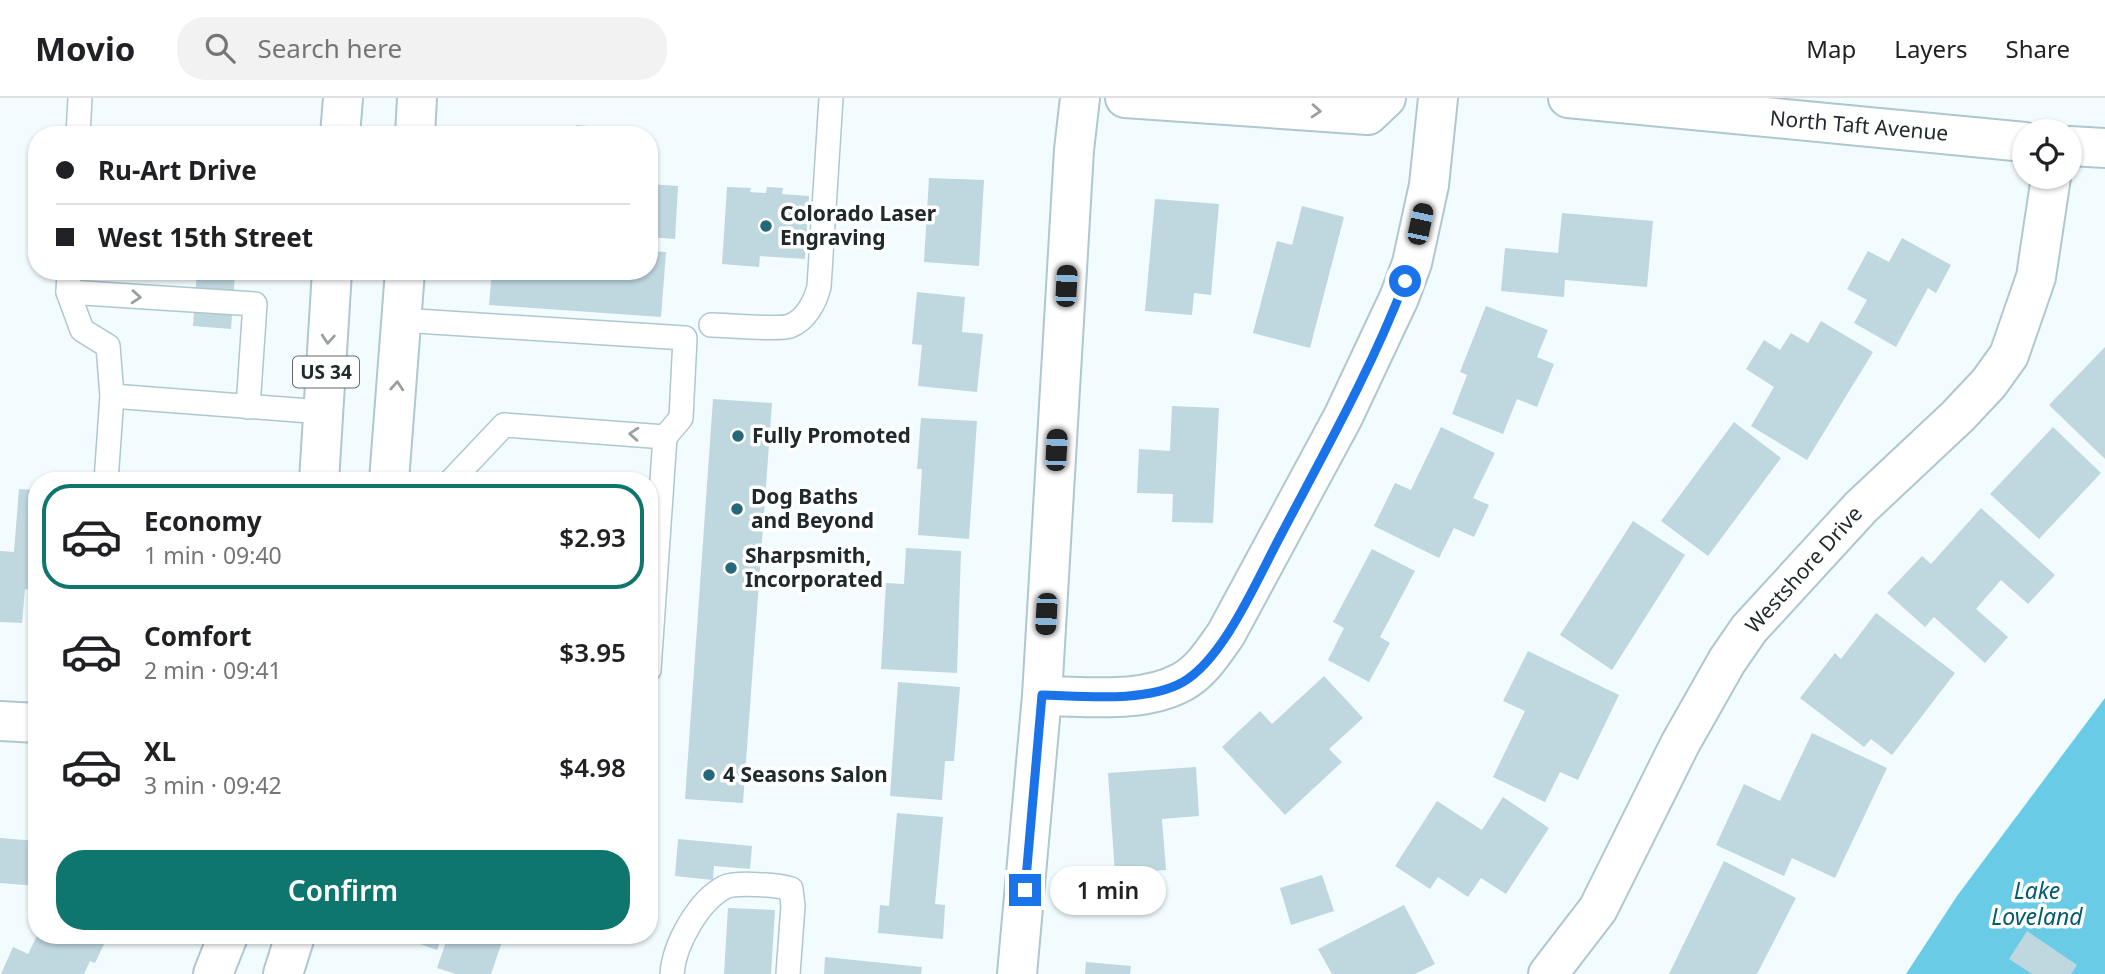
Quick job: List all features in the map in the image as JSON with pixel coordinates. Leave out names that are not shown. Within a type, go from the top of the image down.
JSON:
[{"type":"main road","points":[[341,126],[343,98]]},
{"type":"main road","points":[[415,126],[417,98]]},
{"type":"main road","points":[[1017,974],[1042,695],[1073,164],[1080,98]]},
{"type":"main road","points":[[1125,98],[1194,100],[1368,115],[1386,98]]},
{"type":"main road","points":[[1042,695],[1120,696],[1155,692],[1183,682],[1206,662],[1226,634],[1343,417],[1399,298],[1412,263],[1429,185],[1438,98]]},
{"type":"main road","name":"North Taft Avenue","points":[[1568,98],[2012,141]]},
{"type":"main road","points":[[2082,147],[2105,148]]},
{"type":"main road","name":"Westshore Drive","points":[[1548,974],[1598,909],[1680,744],[1727,661],[1749,629],[1861,507],[1966,408],[1989,383],[2009,355],[2036,277],[2049,189]]},
{"type":"main road","name":"US 34","points":[[320,472],[331,280]]},
{"type":"main road","points":[[390,472],[404,280]]},
{"type":"main road","points":[[0,721],[28,723]]},
{"type":"main road","points":[[213,974],[225,944]]},
{"type":"main road","points":[[283,974],[292,944]]},
{"type":"lane","points":[[78,126],[80,98]]},
{"type":"lane","points":[[711,325],[788,327],[802,319],[815,302],[820,287],[831,98]]},
{"type":"lane","points":[[107,472],[113,396],[108,346],[82,330],[69,282],[255,304],[248,407]]},
{"type":"lane","points":[[401,320],[685,338],[681,418],[664,437],[658,482]]},
{"type":"lane","points":[[113,396],[323,412]]},
{"type":"lane","points":[[460,472],[504,425],[664,437]]},
{"type":"lane","points":[[672,974],[679,942],[689,924],[703,906],[725,887],[735,885],[791,889],[793,906],[788,974]]},
{"type":"water","name":"Lake Loveland","points":[[2105,698],[2105,974],[1906,974],[1957,896]]},
{"type":"building","points":[[929,178],[984,180],[979,266],[924,262]]},
{"type":"building","points":[[658,185],[678,186],[675,239],[658,238]]},
{"type":"building","name":"Colorado Laser Engraving","points":[[727,187],[751,188],[750,192],[766,193],[767,187],[783,188],[782,194],[809,196],[805,259],[760,256],[759,267],[722,264]]},
{"type":"building","points":[[1155,199],[1219,204],[1211,295],[1194,293],[1192,315],[1145,311]]},
{"type":"building","points":[[1302,206],[1344,217],[1310,348],[1253,333],[1277,241],[1292,245]]},
{"type":"building","points":[[1562,213],[1653,221],[1647,287],[1565,280],[1564,297],[1501,291],[1505,248],[1558,253]]},
{"type":"building","points":[[1902,238],[1951,265],[1936,293],[1928,288],[1896,347],[1854,323],[1867,300],[1847,289],[1868,251],[1889,262]]},
{"type":"building","points":[[658,252],[666,252],[661,317],[489,305],[491,280],[658,280]]},
{"type":"building","points":[[196,280],[235,280],[231,329],[193,326]]},
{"type":"building","points":[[917,292],[965,297],[962,332],[983,334],[977,392],[918,386],[922,345],[912,344]]},
{"type":"building","points":[[1486,306],[1548,330],[1537,357],[1554,364],[1537,407],[1517,399],[1503,434],[1452,414],[1467,375],[1460,372]]},
{"type":"building","points":[[1821,321],[1873,352],[1807,460],[1751,426],[1774,387],[1746,369],[1764,340],[1780,350],[1791,333],[1808,343]]},
{"type":"building","points":[[2105,347],[2105,459],[2049,405]]},
{"type":"building","points":[[713,399],[772,403],[743,803],[685,799]]},
{"type":"building","points":[[1172,406],[1219,408],[1213,523],[1172,522],[1173,494],[1137,493],[1139,449],[1170,451]]},
{"type":"building","points":[[921,418],[977,421],[969,539],[918,535],[922,469],[917,469]]},
{"type":"building","points":[[1734,422],[1781,458],[1708,556],[1661,521]]},
{"type":"building","points":[[1441,427],[1495,453],[1473,498],[1489,505],[1474,537],[1454,528],[1439,558],[1374,526],[1395,483],[1411,490]]},
{"type":"building","points":[[2053,427],[2101,473],[2039,539],[1990,494]]},
{"type":"building","points":[[19,489],[28,490],[28,589],[25,589],[22,623],[0,622],[0,551],[14,552]]},
{"type":"building","points":[[1981,508],[2055,575],[2028,604],[2001,580],[1976,609],[2008,637],[1985,663],[1934,617],[1925,627],[1887,593],[1922,556],[1931,564]]},
{"type":"building","points":[[1633,521],[1685,555],[1612,670],[1560,635]]},
{"type":"building","points":[[906,548],[961,551],[957,673],[881,669],[886,583],[904,584]]},
{"type":"building","points":[[1372,549],[1415,571],[1380,637],[1390,643],[1369,682],[1328,660],[1344,628],[1333,622]]},
{"type":"building","points":[[1876,613],[1955,673],[1892,755],[1871,739],[1864,747],[1800,698],[1835,653],[1841,659]]},
{"type":"building","points":[[1528,651],[1619,695],[1578,780],[1560,772],[1545,802],[1493,777],[1525,711],[1503,701]]},
{"type":"building","points":[[1324,676],[1363,718],[1329,749],[1342,762],[1285,815],[1222,747],[1260,711],[1272,724]]},
{"type":"building","points":[[898,682],[960,687],[954,761],[945,761],[942,800],[890,796]]},
{"type":"building","points":[[1812,733],[1887,768],[1835,878],[1792,858],[1784,876],[1716,845],[1744,784],[1780,801]]},
{"type":"building","points":[[1196,767],[1199,816],[1162,819],[1166,870],[1115,874],[1108,773]]},
{"type":"building","points":[[1503,797],[1549,828],[1506,894],[1481,878],[1468,897],[1438,877],[1430,889],[1395,866],[1437,801],[1482,830]]},
{"type":"building","points":[[897,813],[943,817],[935,904],[945,905],[943,939],[878,933],[880,905],[889,906]]},
{"type":"building","points":[[0,838],[28,840],[28,885],[0,883]]},
{"type":"building","points":[[678,839],[752,846],[750,869],[714,866],[713,880],[675,876]]},
{"type":"building","points":[[1724,861],[1796,898],[1757,974],[1669,974]]},
{"type":"building","points":[[1322,875],[1334,911],[1291,925],[1280,888]]},
{"type":"building","points":[[1404,905],[1435,964],[1415,974],[1332,974],[1318,949]]},
{"type":"building","points":[[728,908],[775,910],[771,974],[724,974]]},
{"type":"building","points":[[2027,931],[2077,965],[2071,974],[2032,974],[2009,959]]},
{"type":"building","points":[[33,944],[104,944],[95,963],[90,961],[84,974],[1,974],[13,947],[28,954]]},
{"type":"building","points":[[420,944],[439,944],[437,950]]},
{"type":"building","points":[[445,944],[501,944],[491,974],[456,974],[437,968]]},
{"type":"building","points":[[825,957],[922,967],[921,974],[824,974]]},
{"type":"building","points":[[1086,962],[1131,966],[1130,974],[1085,974]]},
{"type":"place","name":"Colorado Laser Engraving","points":[[766,226]]},
{"type":"place","name":"Fully Promoted","points":[[738,436]]},
{"type":"place","name":"Dog Baths and Beyond","points":[[737,509]]},
{"type":"place","name":"Sharpsmith, Incorporated","points":[[731,568]]},
{"type":"place","name":"4 Seasons Salon","points":[[709,775]]},
{"type":"route","points":[[1025,890],[1042,695],[1120,696],[1155,692],[1183,682],[1206,662],[1244,604],[1343,417],[1405,281]]}]
